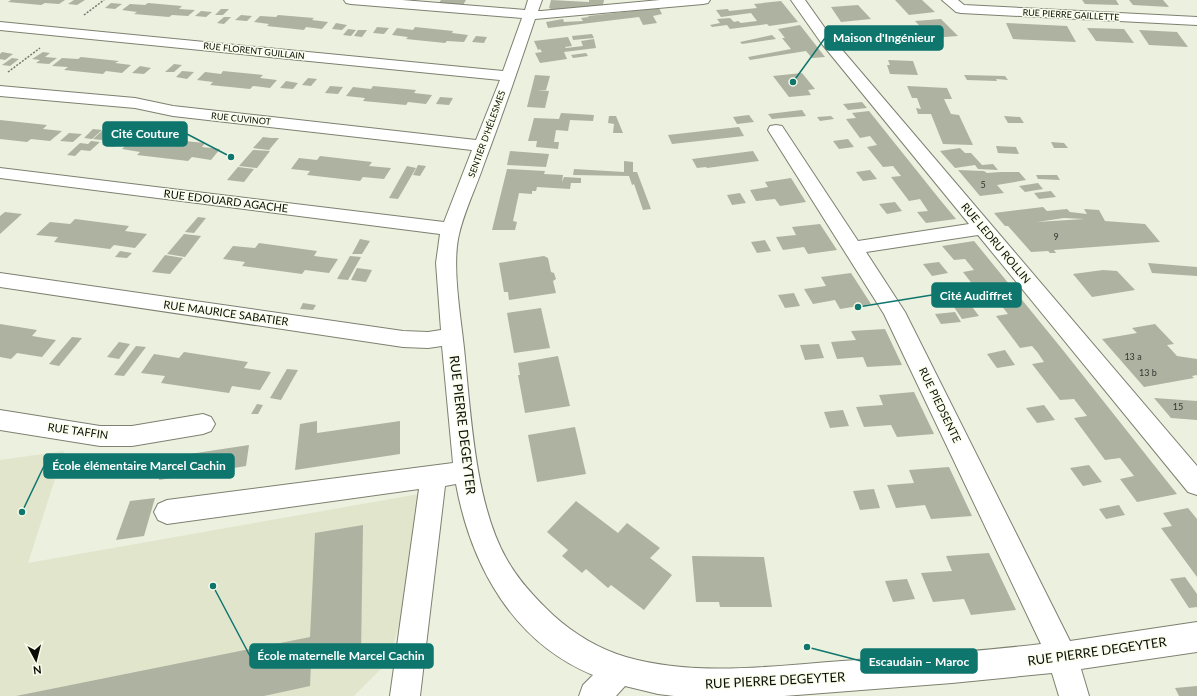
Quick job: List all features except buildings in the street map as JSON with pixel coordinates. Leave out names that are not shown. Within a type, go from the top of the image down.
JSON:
[{"type":"street","points":[[351,0],[532,8],[560,15],[703,0]]},
{"type":"street","name":"RUE LEDRU ROLLIN","points":[[798,0],[827,41],[1197,484]]},
{"type":"street","name":"RUE PIERRE GAILLETTE","points":[[949,0],[961,9],[1197,21]]},
{"type":"street","name":"SENTIER D'HÉLESMES","points":[[449,241],[532,8]]},
{"type":"street","name":"RUE FLORENT GUILLAIN","points":[[0,26],[509,76]]},
{"type":"street","name":"RUE CUVINOT","points":[[0,91],[135,103],[173,111],[483,146]]},
{"type":"street","name":"RUE PIEDSENTE","points":[[776,130],[894,312],[1062,657],[1074,696]]},
{"type":"street","name":"RUE EDOUARD AGACHE","points":[[0,173],[449,241]]},
{"type":"street","points":[[852,248],[984,228]]},
{"type":"street","name":"RUE PIERRE DEGEYTER","points":[[449,241],[452,337],[467,472],[475,510],[488,552],[510,588],[540,624],[597,662],[620,670],[652,678],[681,682],[728,684],[990,665],[1062,657],[1197,637]]},
{"type":"street","name":"RUE MAURICE SABATIER","points":[[0,280],[403,339],[428,340],[452,337]]},
{"type":"street","name":"RUE TAFFIN","points":[[0,420],[107,436],[132,436],[203,424]]},
{"type":"street","points":[[167,512],[467,472]]},
{"type":"street","points":[[405,696],[433,477]]},
{"type":"street","points":[[594,696],[620,670]]},
{"type":"shaded area","points":[[64,451],[28,563],[419,494],[403,609],[389,661],[354,696],[0,696],[0,460]]},
{"type":"place","name":"Maison d'Ingénieur","points":[[793,82]]},
{"type":"place","name":"Cité Couture","points":[[231,157]]},
{"type":"place","name":"Cité Audiffret","points":[[858,307]]},
{"type":"place","name":"École élémentaire Marcel Cachin","points":[[22,512]]},
{"type":"place","name":"École maternelle Marcel Cachin","points":[[213,586]]},
{"type":"place","name":"Escaudain – Maroc","points":[[807,647]]}]
